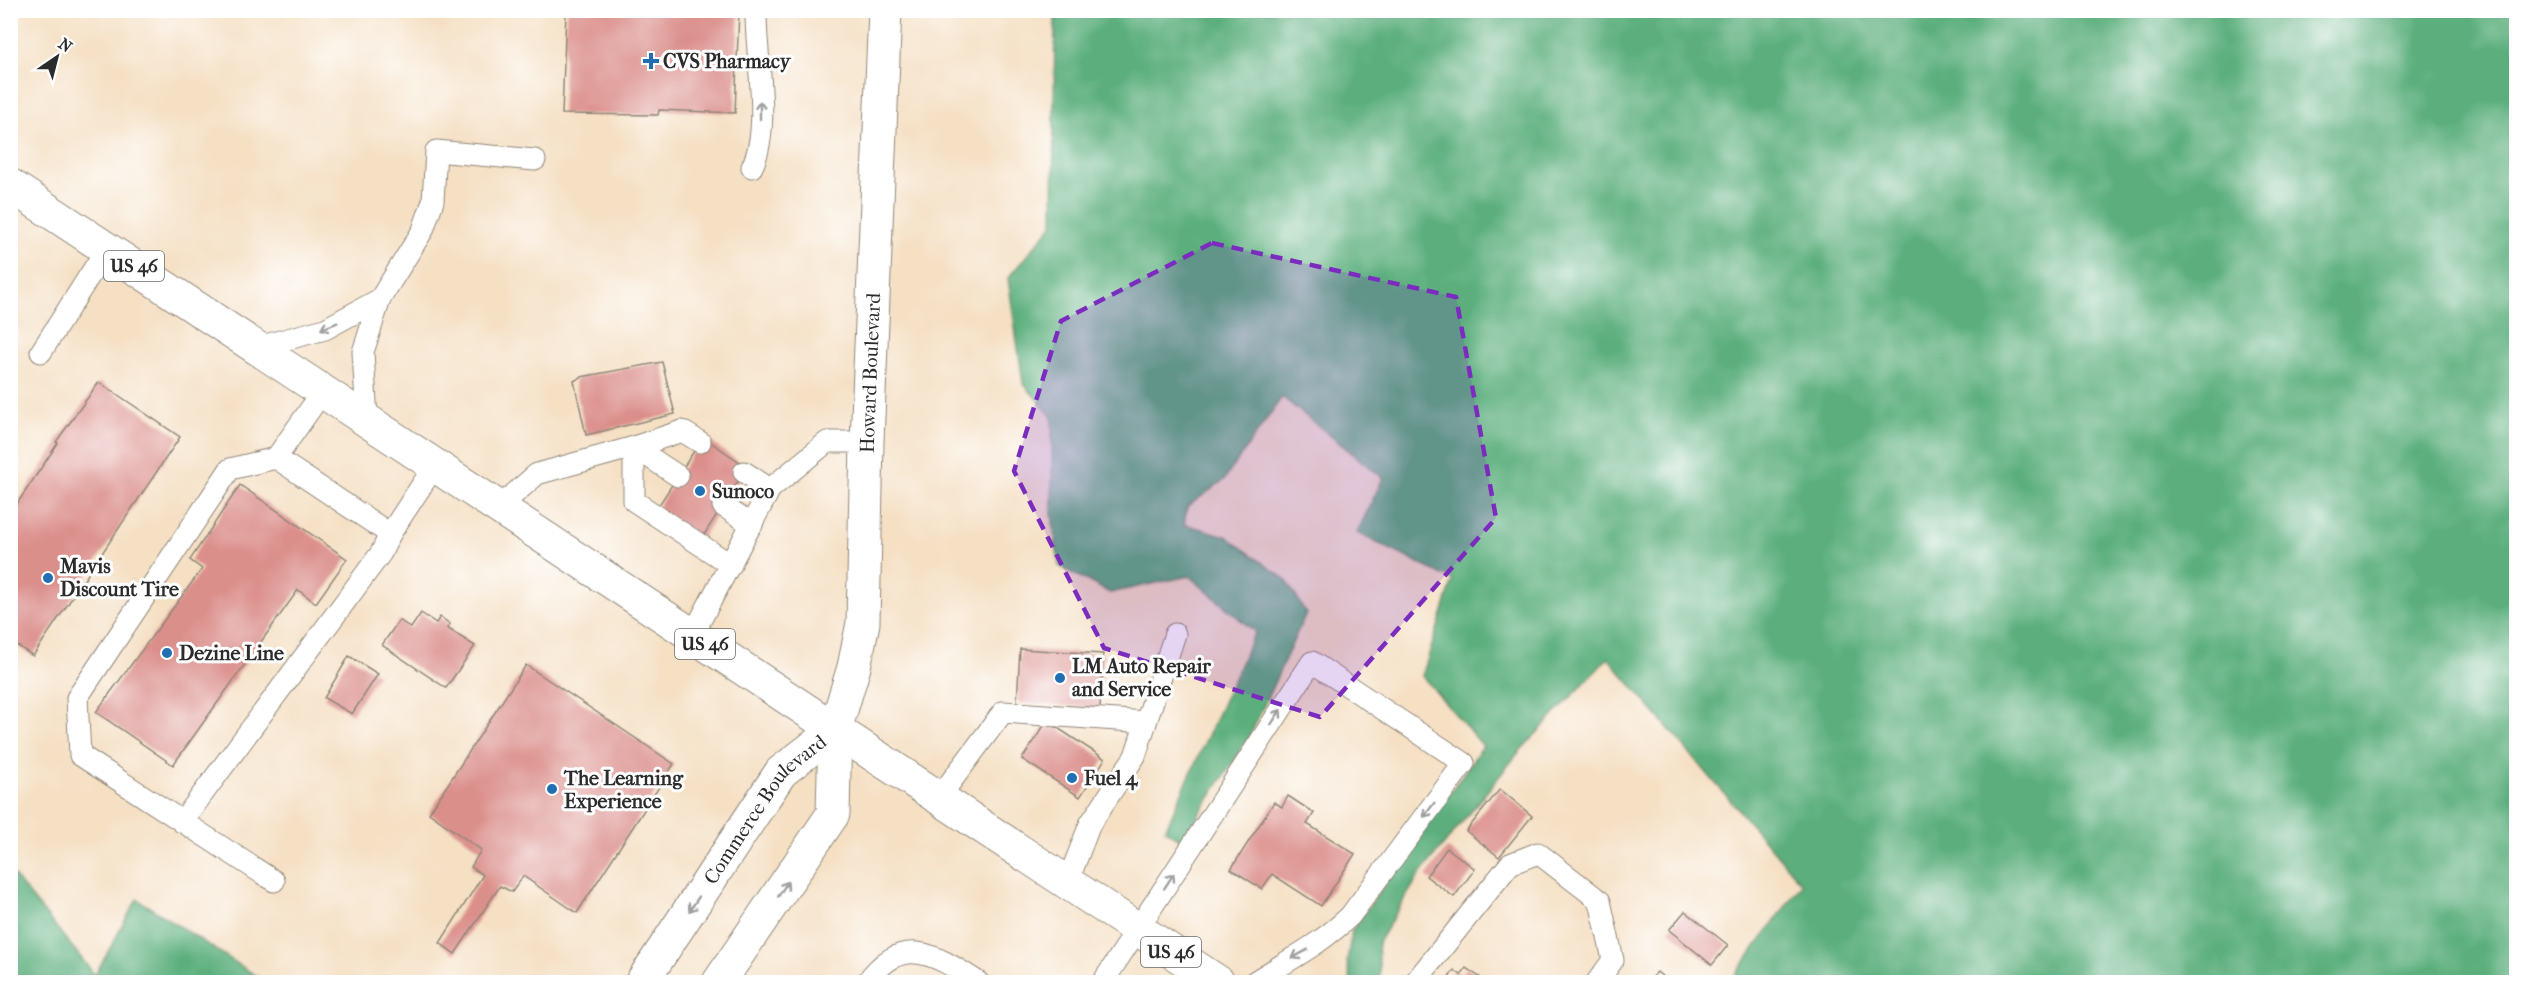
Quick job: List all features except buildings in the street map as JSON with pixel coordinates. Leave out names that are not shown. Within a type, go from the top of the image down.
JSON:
[{"type":"main road","name":"Howard Boulevard","points":[[835,730],[854,667],[862,622],[885,10]]},
{"type":"main road","name":"US 46","points":[[10,185],[1218,982]]},
{"type":"main road","name":"Commerce Boulevard","points":[[642,982],[781,772],[835,730]]},
{"type":"main road","name":"Commerce Boulevard","points":[[719,982],[833,814],[835,730]]},
{"type":"lane","points":[[752,167],[758,148],[761,110],[756,10]]},
{"type":"lane","points":[[367,420],[363,352],[381,298],[423,230],[433,201],[436,151],[536,160]]},
{"type":"lane","points":[[41,352],[107,248]]},
{"type":"lane","points":[[258,347],[325,329],[381,298]]},
{"type":"lane","points":[[274,881],[80,755],[77,698],[230,469],[276,458],[324,391]]},
{"type":"lane","points":[[499,507],[537,474],[682,431],[700,442]]},
{"type":"lane","points":[[692,636],[770,489],[827,442],[867,442]]},
{"type":"lane","points":[[634,447],[678,476]]},
{"type":"lane","points":[[634,447],[634,501],[731,565]]},
{"type":"lane","points":[[276,458],[390,534]]},
{"type":"lane","points":[[182,822],[381,553],[390,534],[435,465]]},
{"type":"lane","points":[[744,472],[770,489]]},
{"type":"lane","points":[[723,506],[752,525]]},
{"type":"lane","points":[[1067,884],[1090,825],[1135,756],[1175,634]]},
{"type":"lane","points":[[1103,982],[1312,662],[1464,763],[1350,916],[1331,934],[1307,951],[1254,982]]},
{"type":"lane","points":[[938,799],[1003,712],[1146,722]]},
{"type":"lane","points":[[1415,982],[1510,864],[1538,854],[1600,901],[1613,960],[1597,982]]},
{"type":"lane","points":[[867,982],[884,962],[902,954],[922,952],[936,957],[978,982]]},
{"type":"highlighted area","points":[[1212,243],[1456,297],[1496,518],[1320,717],[1104,648],[1014,471],[1061,321]]},
{"type":"green space","points":[[1055,11],[2516,11],[2516,982],[1730,982],[1802,884],[1608,658],[1519,752],[1420,874],[1378,942],[1380,982],[1351,982],[1347,962],[1352,930],[1483,746],[1422,676],[1453,580],[1357,533],[1383,478],[1282,397],[1224,480],[1187,507],[1184,524],[1226,536],[1286,580],[1306,613],[1249,738],[1182,840],[1165,830],[1255,632],[1189,576],[1110,593],[1059,566],[1052,514],[1052,417],[1023,383],[1008,278],[1053,224]]},
{"type":"green space","points":[[11,872],[95,975],[137,899],[266,982],[11,982]]},
{"type":"place","name":"CVS Pharmacy","points":[[651,61]]},
{"type":"place","name":"Sunoco","points":[[700,491]]},
{"type":"place","name":"Mavis Discount Tire","points":[[48,578]]},
{"type":"place","name":"Dezine Line","points":[[167,653]]},
{"type":"place","name":"LM Auto Repair and Service","points":[[1060,678]]},
{"type":"place","name":"Fuel 4","points":[[1072,778]]},
{"type":"place","name":"The Learning Experience","points":[[552,789]]}]
